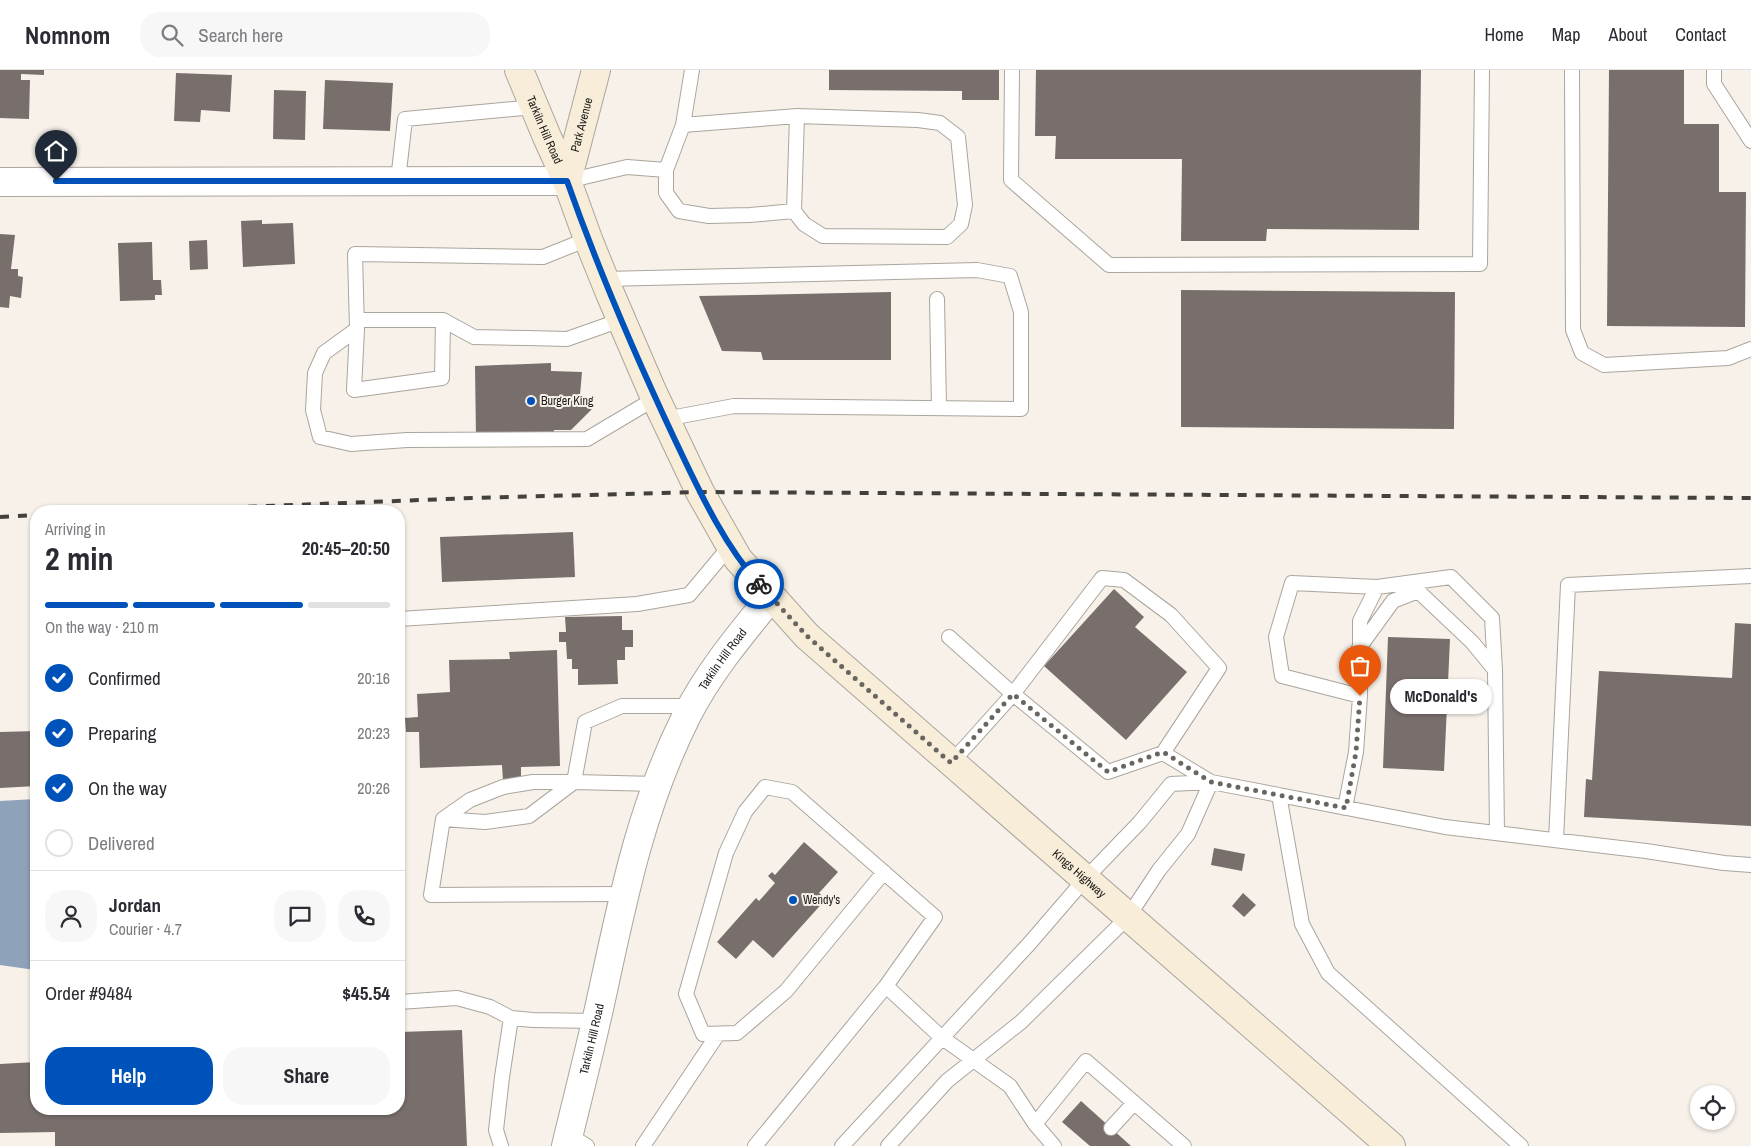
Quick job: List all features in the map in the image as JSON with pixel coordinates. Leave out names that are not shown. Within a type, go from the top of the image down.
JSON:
[{"type":"main road","name":"Tarkiln Hill Road","points":[[519,70],[567,181],[621,320],[700,492],[738,559],[771,597]]},
{"type":"main road","name":"Park Avenue","points":[[567,181],[596,70]]},
{"type":"main road","name":"Kings Highway","points":[[771,597],[807,636],[1391,1146]]},
{"type":"street","points":[[0,182],[567,181]]},
{"type":"street","name":"Tarkiln Hill Road","points":[[574,1142],[596,1021],[624,894],[633,856],[649,805],[666,760],[710,674],[771,597]]},
{"type":"lane","points":[[692,70],[683,125],[666,170],[666,193],[679,211],[709,216],[750,216],[794,211]]},
{"type":"lane","points":[[1012,70],[1011,180],[1109,265],[1119,265],[1480,264],[1482,70]]},
{"type":"lane","points":[[1572,70],[1573,330],[1582,353],[1604,365],[1728,358],[1751,349]]},
{"type":"lane","points":[[1714,70],[1714,84],[1751,142]]},
{"type":"lane","points":[[398,180],[405,119],[534,107]]},
{"type":"lane","points":[[683,125],[797,116],[918,120],[940,123],[958,137],[965,205],[961,224],[947,236],[823,236],[804,224],[794,211],[797,116]]},
{"type":"lane","points":[[567,181],[627,167],[666,170]]},
{"type":"lane","points":[[443,320],[442,378],[354,390],[357,325],[355,254],[543,257],[588,239]]},
{"type":"lane","points":[[604,279],[977,270],[1010,276],[1021,312],[1021,408],[734,406],[661,409],[587,439],[407,440],[351,444],[320,437],[313,410],[315,373],[324,353],[357,325],[443,320],[474,337],[567,338],[621,320]]},
{"type":"lane","points":[[937,299],[939,408]]},
{"type":"lane","points":[[405,619],[637,604],[689,596],[730,546]]},
{"type":"lane","points":[[1556,840],[1568,585],[1751,576]]},
{"type":"lane","points":[[1360,696],[1282,676],[1276,637],[1292,583],[1377,588],[1451,577],[1492,618],[1495,670],[1496,833]]},
{"type":"lane","points":[[948,637],[1013,694],[1108,772],[1163,752],[1219,668],[1171,615],[1124,580],[1102,578],[1013,694],[951,763]]},
{"type":"lane","points":[[1346,808],[1356,752],[1360,696],[1360,621],[1377,588]]},
{"type":"lane","points":[[1359,648],[1393,601],[1418,591],[1472,642],[1495,670]]},
{"type":"lane","points":[[443,820],[485,822],[529,816],[574,782],[585,722],[622,706],[692,706]]},
{"type":"lane","points":[[1163,752],[1211,782]]},
{"type":"lane","points":[[624,894],[431,896],[443,820],[470,800],[503,787],[533,782],[657,784]]},
{"type":"lane","points":[[842,1146],[1030,944],[1085,879],[1140,822],[1171,784],[1211,782],[1445,827],[1751,865]]},
{"type":"lane","points":[[888,1146],[948,1082],[1021,1022],[1128,917],[1159,870],[1188,834],[1211,782]]},
{"type":"lane","points":[[755,1146],[886,986],[935,917],[884,872],[792,792],[765,787],[745,812],[726,853],[686,994],[703,1034],[737,1034],[786,991],[884,872]]},
{"type":"lane","points":[[1279,796],[1302,924],[1328,973],[1521,1146]]},
{"type":"lane","points":[[886,986],[942,1037],[1010,1086],[1036,1124],[1054,1146]]},
{"type":"lane","points":[[405,1002],[457,998],[490,1007],[511,1018],[596,1021]]},
{"type":"lane","points":[[501,1146],[496,1130],[511,1018]]},
{"type":"lane","points":[[643,1146],[718,1034]]},
{"type":"lane","points":[[1036,1124],[1086,1061],[1184,1146]]},
{"type":"lane","points":[[1111,1128],[1134,1103]]},
{"type":"water","points":[[30,799],[30,969],[0,965],[0,801]]},
{"type":"building","points":[[0,70],[44,70],[44,75],[21,74],[21,80],[30,80],[29,119],[0,118]]},
{"type":"building","points":[[829,70],[999,70],[999,100],[962,100],[962,91],[829,90]]},
{"type":"building","points":[[1036,70],[1421,70],[1419,230],[1267,229],[1266,241],[1181,241],[1182,159],[1055,159],[1056,136],[1035,136]]},
{"type":"building","points":[[1609,70],[1684,70],[1684,124],[1719,124],[1719,192],[1746,192],[1745,327],[1607,326]]},
{"type":"building","points":[[176,73],[232,75],[230,112],[201,110],[200,122],[174,121]]},
{"type":"building","points":[[325,80],[393,83],[390,131],[323,129]]},
{"type":"building","points":[[274,90],[306,91],[305,140],[273,139]]},
{"type":"building","points":[[262,220],[262,224],[293,223],[295,264],[243,267],[241,221]]},
{"type":"building","points":[[0,234],[15,235],[11,269],[18,269],[18,276],[23,277],[21,298],[10,296],[9,308],[0,307]]},
{"type":"building","points":[[207,240],[208,269],[190,270],[189,241]]},
{"type":"building","points":[[152,242],[153,280],[161,280],[162,295],[155,295],[155,300],[120,301],[118,243]]},
{"type":"building","points":[[1181,290],[1455,292],[1454,429],[1181,427]]},
{"type":"building","points":[[891,292],[891,360],[763,360],[761,352],[722,351],[699,296]]},
{"type":"building","name":"Burger King","points":[[551,363],[551,371],[582,372],[580,395],[593,408],[571,430],[554,430],[553,437],[476,438],[475,366]]},
{"type":"building","points":[[573,532],[575,577],[442,582],[440,537]]},
{"type":"building","points":[[1114,589],[1144,617],[1135,627],[1187,672],[1126,740],[1044,666]]},
{"type":"building","points":[[622,616],[622,630],[633,630],[633,647],[625,647],[625,660],[617,660],[618,684],[578,685],[578,669],[572,669],[572,659],[567,659],[566,642],[559,642],[559,632],[566,632],[565,617]]},
{"type":"building","points":[[1735,623],[1751,624],[1751,826],[1584,817],[1586,779],[1592,780],[1599,671],[1732,678]]},
{"type":"building","points":[[1388,637],[1450,639],[1444,771],[1383,768]]},
{"type":"building","points":[[557,650],[560,766],[521,767],[521,780],[503,781],[502,765],[420,768],[419,732],[406,732],[405,718],[418,717],[417,694],[450,692],[449,660],[510,659],[509,652]]},
{"type":"building","points":[[30,731],[30,786],[0,788],[0,732]]},
{"type":"building","name":"Wendy's","points":[[804,842],[838,872],[819,893],[826,899],[773,958],[753,940],[736,959],[717,942],[756,898],[759,901],[775,883],[768,876],[772,872],[775,875]]},
{"type":"building","points":[[1214,848],[1245,854],[1242,871],[1211,865]]},
{"type":"building","points":[[1243,893],[1256,905],[1244,917],[1232,906]]},
{"type":"building","points":[[462,1030],[467,1146],[55,1146],[55,1132],[0,1133],[0,1064],[30,1062],[30,1115],[405,1115],[405,1032]]},
{"type":"building","points":[[1081,1101],[1131,1146],[1090,1146],[1062,1122]]},
{"type":"railway","points":[[293,505],[700,492],[1751,498]]},
{"type":"railway","points":[[0,517],[30,515]]},
{"type":"way so far","points":[[759,584],[807,636],[951,763],[1013,694],[1108,772],[1163,752],[1211,782],[1346,808],[1356,752],[1360,696]]},
{"type":"place","name":"Burger King","points":[[531,401]]},
{"type":"place","name":"McDonald's","points":[[1360,696]]},
{"type":"place","name":"Wendy's","points":[[793,900]]},
{"type":"route","points":[[56,181],[567,181],[621,320],[700,492],[738,559],[759,584]]}]
